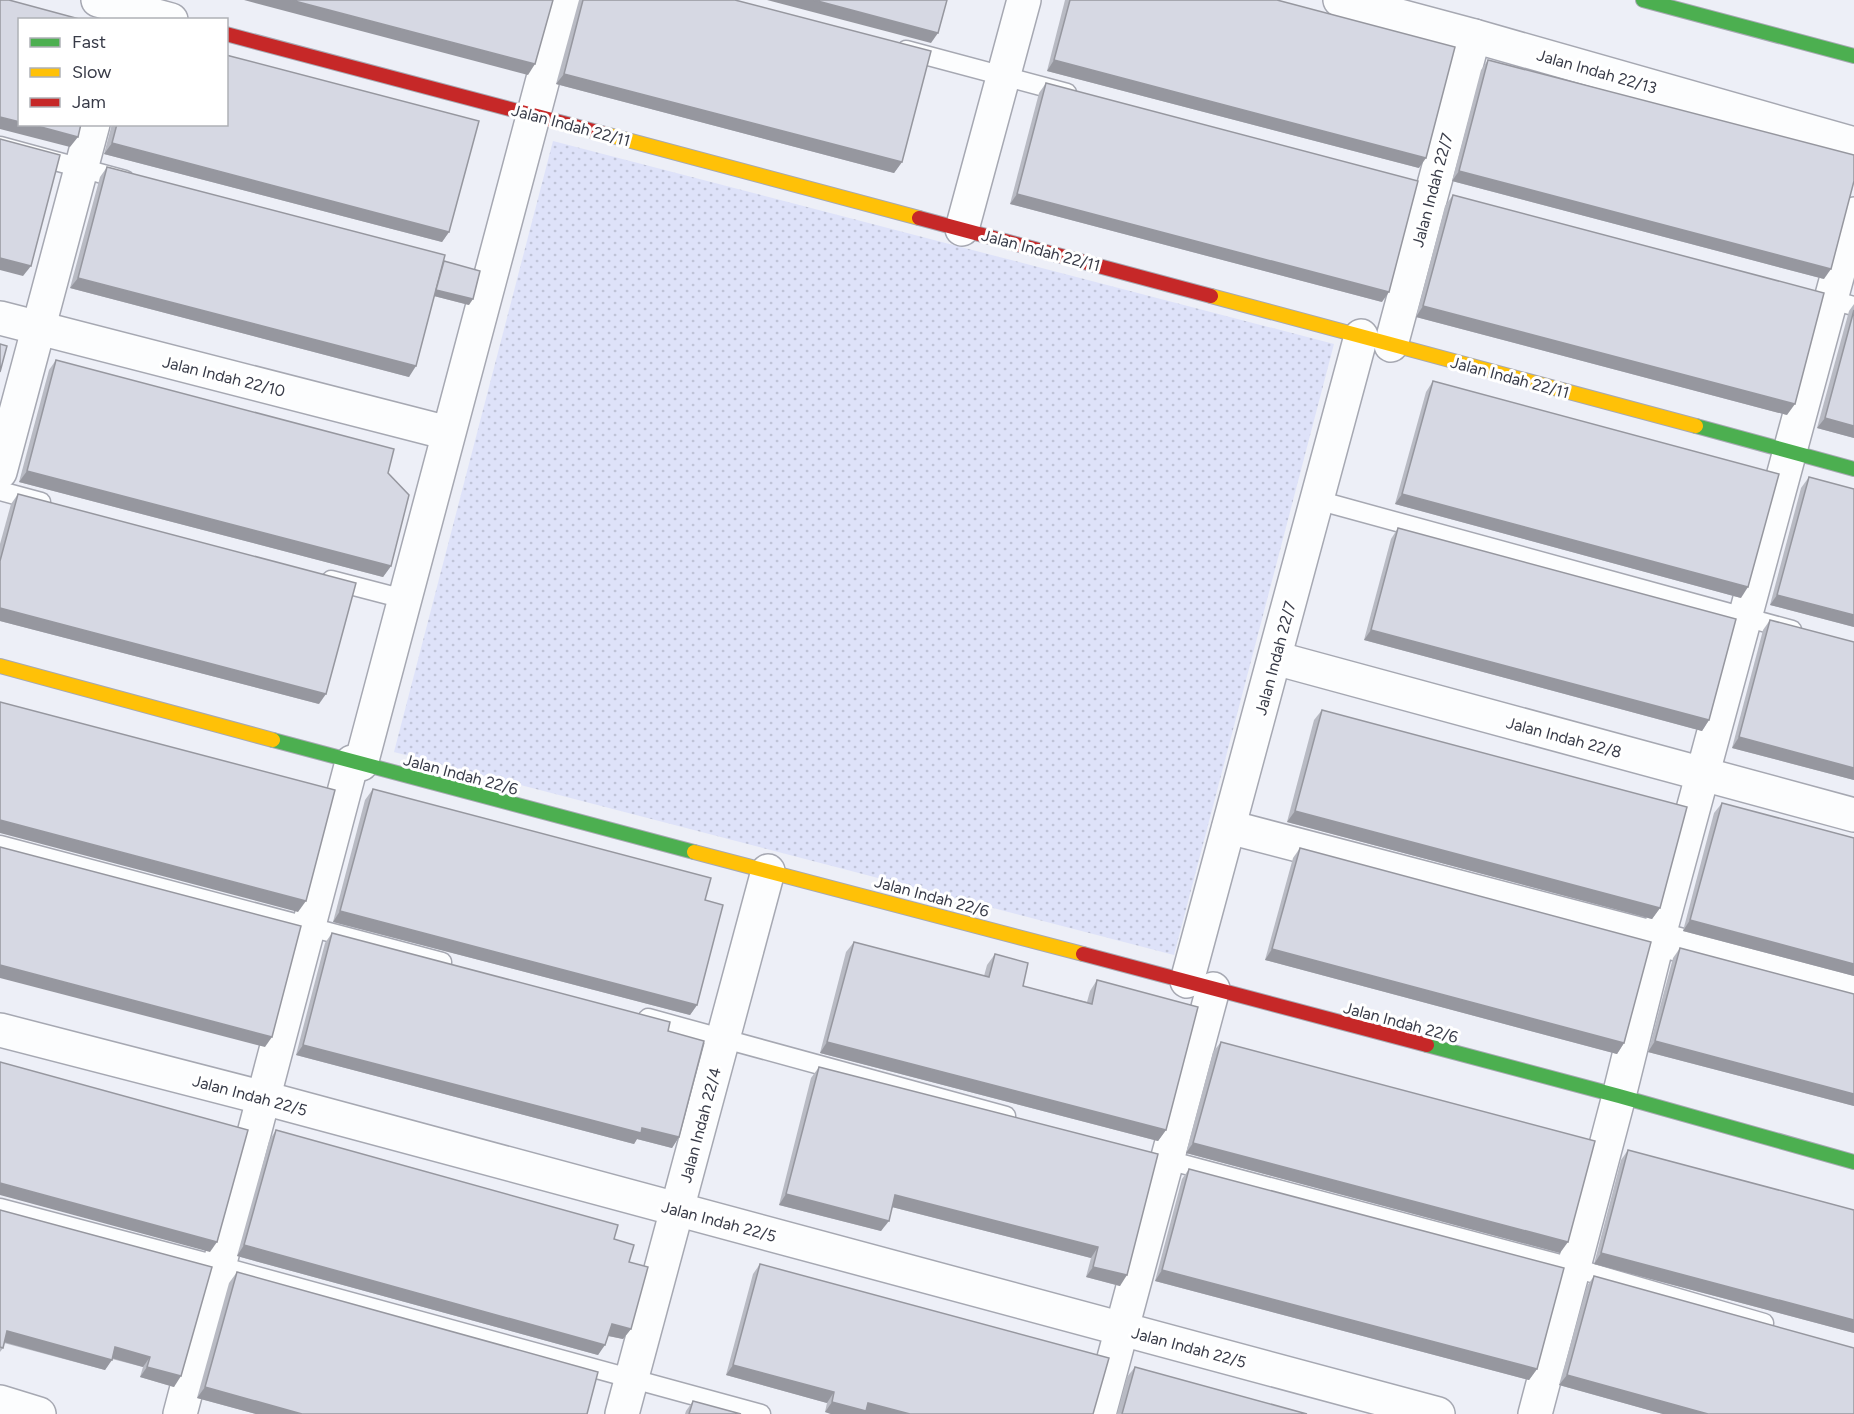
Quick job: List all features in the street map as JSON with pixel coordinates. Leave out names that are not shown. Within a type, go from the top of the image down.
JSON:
[{"type":"street","points":[[180,1414],[309,926],[404,600],[448,434],[485,272],[534,115],[564,0]]},
{"type":"street","points":[[962,229],[1024,0]]},
{"type":"street","name":"Jalan Indah 22/13","points":[[1340,0],[1854,144]]},
{"type":"street","points":[[1642,0],[1854,56]]},
{"type":"street","points":[[118,7],[163,18]]},
{"type":"street","name":"Jalan Indah 22/11","points":[[228,35],[1854,469]]},
{"type":"street","name":"Jalan Indah 22/7","points":[[1099,1414],[1122,1329],[1156,1156],[1200,985],[1229,826],[1317,500],[1432,191],[1474,36]]},
{"type":"street","points":[[0,472],[92,126]]},
{"type":"street","points":[[1535,1414],[1575,1268],[1658,939],[1854,214]]},
{"type":"street","name":"Jalan Indah 22/10","points":[[0,318],[448,434]]},
{"type":"street","name":"Jalan Indah 22/8","points":[[1275,658],[1854,815]]},
{"type":"street","name":"Jalan Indah 22/6","points":[[0,666],[356,763],[1619,1096],[1854,1162]]},
{"type":"street","points":[[1229,826],[1854,992]]},
{"type":"street","name":"Jalan Indah 22/4","points":[[622,1414],[768,871]]},
{"type":"street","name":"Jalan Indah 22/5","points":[[0,1030],[264,1098],[1438,1414]]},
{"type":"street","points":[[0,1402],[39,1414]]},
{"type":"lane","points":[[889,46],[1084,98]]},
{"type":"lane","points":[[0,146],[138,183]]},
{"type":"lane","points":[[0,491],[58,506]]},
{"type":"lane","points":[[1317,500],[1811,635]]},
{"type":"lane","points":[[312,575],[404,600]]},
{"type":"lane","points":[[0,845],[459,967]]},
{"type":"lane","points":[[631,1013],[1019,1119]]},
{"type":"lane","points":[[1156,1156],[1575,1268],[1776,1327]]},
{"type":"lane","points":[[0,1208],[761,1414]]},
{"type":"shaded area","points":[[553,141],[1334,344],[1174,955],[394,752]]},
{"type":"building","points":[[0,0],[9,0],[76,18],[18,18],[18,122],[0,117]]},
{"type":"building","points":[[291,0],[553,0],[535,64]]},
{"type":"building","points":[[583,0],[735,0],[931,51],[902,162],[564,74]]},
{"type":"building","points":[[814,0],[947,0],[938,33]]},
{"type":"building","points":[[1070,0],[1277,0],[1455,47],[1426,158],[1054,60]]},
{"type":"building","points":[[228,56],[479,121],[449,232],[112,143],[116,126],[228,126]]},
{"type":"building","points":[[1488,60],[1854,155],[1854,181],[1831,269],[1459,171]]},
{"type":"building","points":[[1046,83],[1418,181],[1389,292],[1017,194]]},
{"type":"building","points":[[37,126],[81,126],[78,137]]},
{"type":"building","points":[[0,139],[60,155],[31,266],[0,258]]},
{"type":"building","points":[[107,167],[445,255],[416,366],[78,278]]},
{"type":"building","points":[[1453,195],[1824,293],[1795,404],[1423,306]]},
{"type":"building","points":[[444,261],[480,271],[473,299],[436,290]]},
{"type":"building","points":[[1854,310],[1854,426],[1825,418]]},
{"type":"building","points":[[0,344],[7,346],[0,372]]},
{"type":"building","points":[[56,360],[394,449],[388,473],[409,495],[391,566],[27,471]]},
{"type":"building","points":[[1433,381],[1779,474],[1748,587],[1402,494]]},
{"type":"building","points":[[1809,477],[1854,489],[1854,615],[1777,595]]},
{"type":"building","points":[[18,494],[356,583],[326,694],[0,608],[0,561]]},
{"type":"building","points":[[1398,528],[1736,619],[1709,720],[1371,630]]},
{"type":"building","points":[[1770,620],[1854,642],[1854,768],[1739,737]]},
{"type":"building","points":[[0,702],[335,790],[306,901],[0,820]]},
{"type":"building","points":[[1322,710],[1687,807],[1660,908],[1295,811]]},
{"type":"building","points":[[373,789],[711,878],[705,900],[723,905],[697,1005],[340,911]]},
{"type":"building","points":[[1722,803],[1854,838],[1854,964],[1690,920]]},
{"type":"building","points":[[0,847],[301,926],[272,1037],[0,965]]},
{"type":"building","points":[[1300,848],[1651,942],[1624,1043],[1272,949]]},
{"type":"building","points":[[332,933],[670,1022],[668,1031],[704,1041],[679,1137],[642,1128],[641,1133],[303,1045]]},
{"type":"building","points":[[854,942],[989,977],[995,954],[1028,963],[1023,986],[1092,1004],[1097,980],[1198,1007],[1166,1130],[827,1042]]},
{"type":"building","points":[[1680,948],[1854,994],[1854,1094],[1655,1041]]},
{"type":"building","points":[[1221,1042],[1595,1141],[1568,1242],[1193,1143]]},
{"type":"building","points":[[0,1062],[248,1130],[217,1242],[0,1183]]},
{"type":"building","points":[[819,1067],[1158,1154],[1127,1275],[1093,1267],[1098,1247],[895,1195],[889,1221],[786,1194]]},
{"type":"building","points":[[276,1130],[618,1225],[614,1239],[634,1245],[629,1262],[648,1267],[631,1329],[612,1324],[605,1345],[244,1245]]},
{"type":"building","points":[[1628,1150],[1854,1210],[1854,1320],[1601,1253]]},
{"type":"building","points":[[1189,1169],[1564,1268],[1537,1369],[1162,1270]]},
{"type":"building","points":[[0,1210],[212,1267],[181,1376],[147,1367],[150,1357],[115,1347],[112,1360],[7,1331],[3,1348],[0,1347]]},
{"type":"building","points":[[760,1264],[1109,1358],[1093,1414],[910,1414],[868,1403],[866,1411],[832,1402],[834,1392],[733,1365]]},
{"type":"building","points":[[237,1272],[598,1372],[587,1414],[302,1414],[205,1387]]},
{"type":"building","points":[[1594,1276],[1854,1348],[1854,1414],[1708,1414],[1567,1375]]},
{"type":"building","points":[[1135,1367],[1307,1414],[1122,1414]]},
{"type":"building","points":[[693,1401],[741,1414],[689,1414]]},
{"type":"traffic: fast","points":[[1643,0],[1854,56]]},
{"type":"traffic: fast","points":[[1696,426],[1854,469]]},
{"type":"traffic: fast","points":[[273,740],[694,852]]},
{"type":"traffic: fast","points":[[1427,1045],[1854,1162]]},
{"type":"traffic: slow","points":[[605,134],[919,218]]},
{"type":"traffic: slow","points":[[1211,296],[1696,426]]},
{"type":"traffic: slow","points":[[0,666],[273,740]]},
{"type":"traffic: slow","points":[[694,852],[1083,954]]},
{"type":"traffic: jam","points":[[228,35],[605,134]]},
{"type":"traffic: jam","points":[[919,218],[1211,296]]},
{"type":"traffic: jam","points":[[1083,954],[1427,1045]]}]
